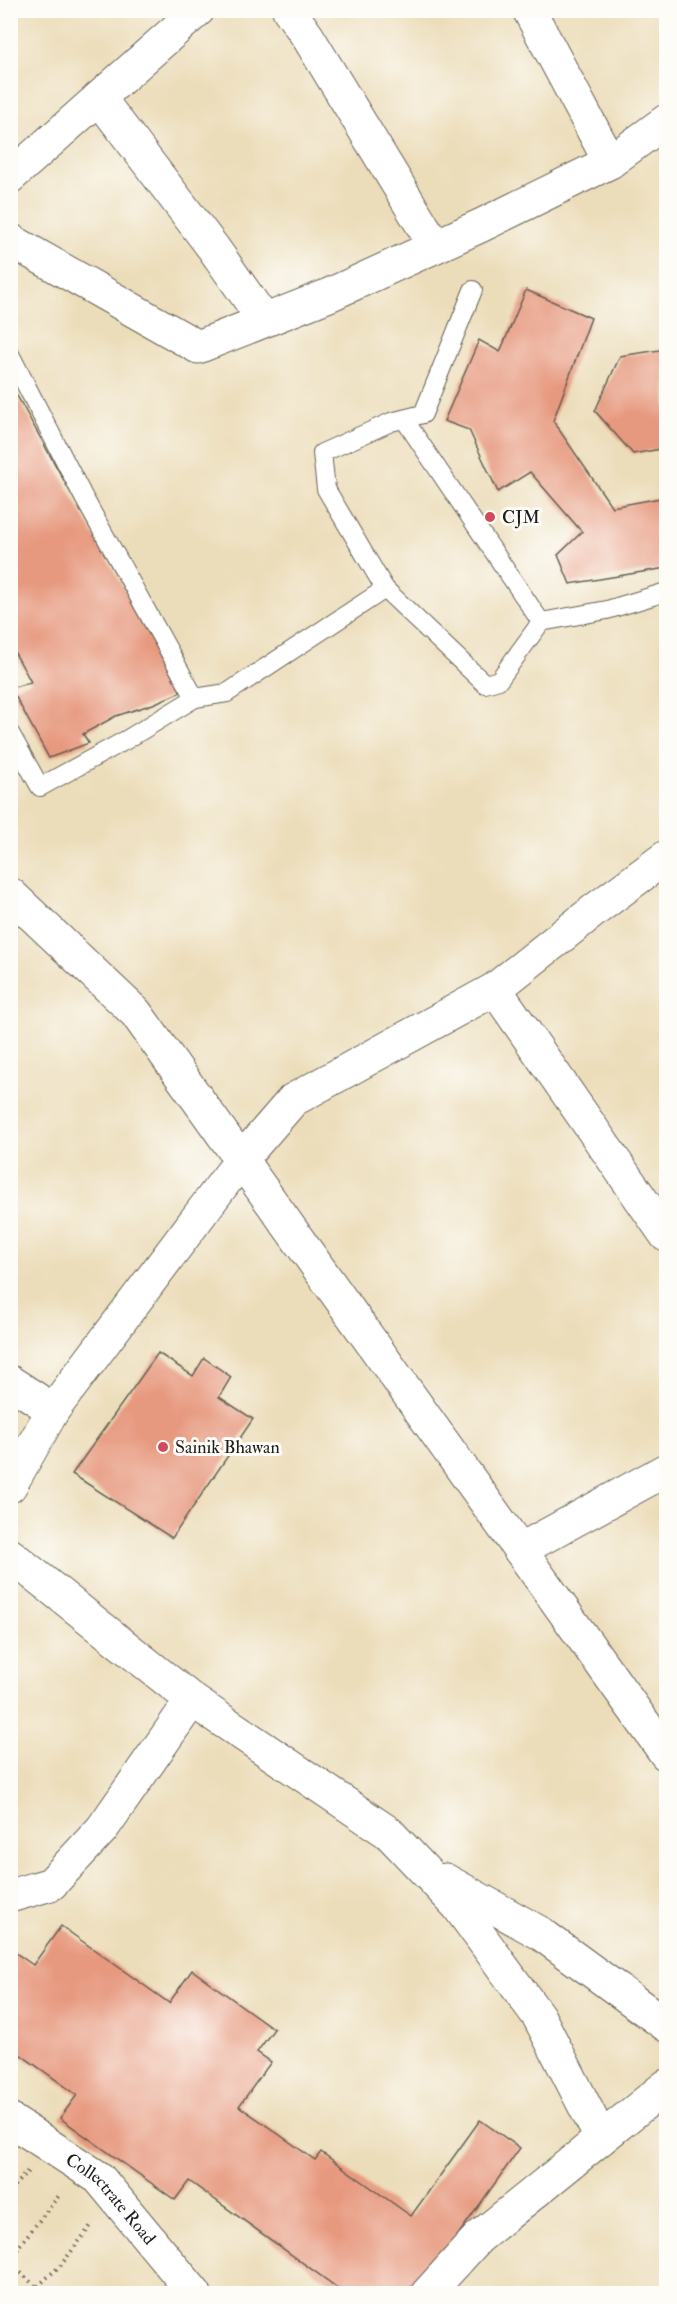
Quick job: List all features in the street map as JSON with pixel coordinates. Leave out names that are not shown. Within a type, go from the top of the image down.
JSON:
[{"type":"street","points":[[10,177],[198,10]]},
{"type":"street","points":[[289,10],[309,37],[435,246]]},
{"type":"street","points":[[529,10],[610,162]]},
{"type":"street","points":[[99,98],[214,249],[264,320]]},
{"type":"street","points":[[10,240],[198,347],[329,294],[610,162],[666,121]]},
{"type":"street","points":[[10,1486],[53,1410],[241,1160],[292,1100],[495,989],[666,857]]},
{"type":"street","points":[[10,894],[136,1013],[666,1754]]},
{"type":"street","points":[[495,989],[666,1235]]},
{"type":"street","points":[[10,1382],[53,1410]]},
{"type":"street","points":[[520,1550],[666,1470]]},
{"type":"street","points":[[10,1555],[192,1700],[389,1833],[458,1906],[539,2017],[601,2138]]},
{"type":"street","points":[[10,1896],[51,1884],[95,1837],[192,1700]]},
{"type":"street","points":[[423,1868],[540,1933],[666,2025]]},
{"type":"street","points":[[427,2294],[478,2238],[666,2086]]},
{"type":"street","name":"Collectrate Road","points":[[10,2120],[99,2178],[195,2294]]},
{"type":"lane","points":[[473,290],[423,414],[391,422],[322,453],[326,489],[385,589],[484,684],[499,681],[542,622],[606,610],[666,592]]},
{"type":"lane","points":[[10,354],[84,498],[195,698]]},
{"type":"lane","points":[[404,419],[542,622]]},
{"type":"lane","points":[[10,733],[40,787],[126,740],[195,698],[227,693],[385,589]]},
{"type":"path","points":[[44,2294],[11,2264],[20,2247],[82,2168]]},
{"type":"path","points":[[29,2294],[61,2265],[114,2196]]},
{"type":"path","points":[[10,2238],[20,2247]]},
{"type":"building","points":[[526,290],[591,318],[553,421],[612,507],[666,497],[666,568],[570,584],[558,555],[582,532],[530,472],[498,492],[469,430],[444,421],[479,340],[500,352]]},
{"type":"building","points":[[666,349],[666,448],[633,454],[595,411],[620,356]]},
{"type":"building","points":[[10,383],[181,692],[116,716],[83,734],[89,743],[49,758],[11,688],[31,682],[10,644]]},
{"type":"building","name":"Sainik Bhawan","points":[[158,1353],[193,1376],[204,1358],[231,1377],[219,1397],[253,1419],[172,1538],[72,1474]]},
{"type":"building","points":[[61,1926],[169,2003],[192,1970],[274,2029],[257,2052],[271,2062],[239,2106],[315,2160],[321,2152],[411,2216],[480,2120],[520,2148],[416,2294],[346,2294],[189,2181],[175,2200],[60,2118],[77,2095],[10,2047],[10,1949],[33,1965]]},
{"type":"place","name":"CJM","points":[[490,517]]},
{"type":"place","name":"Sainik Bhawan","points":[[163,1447]]}]
